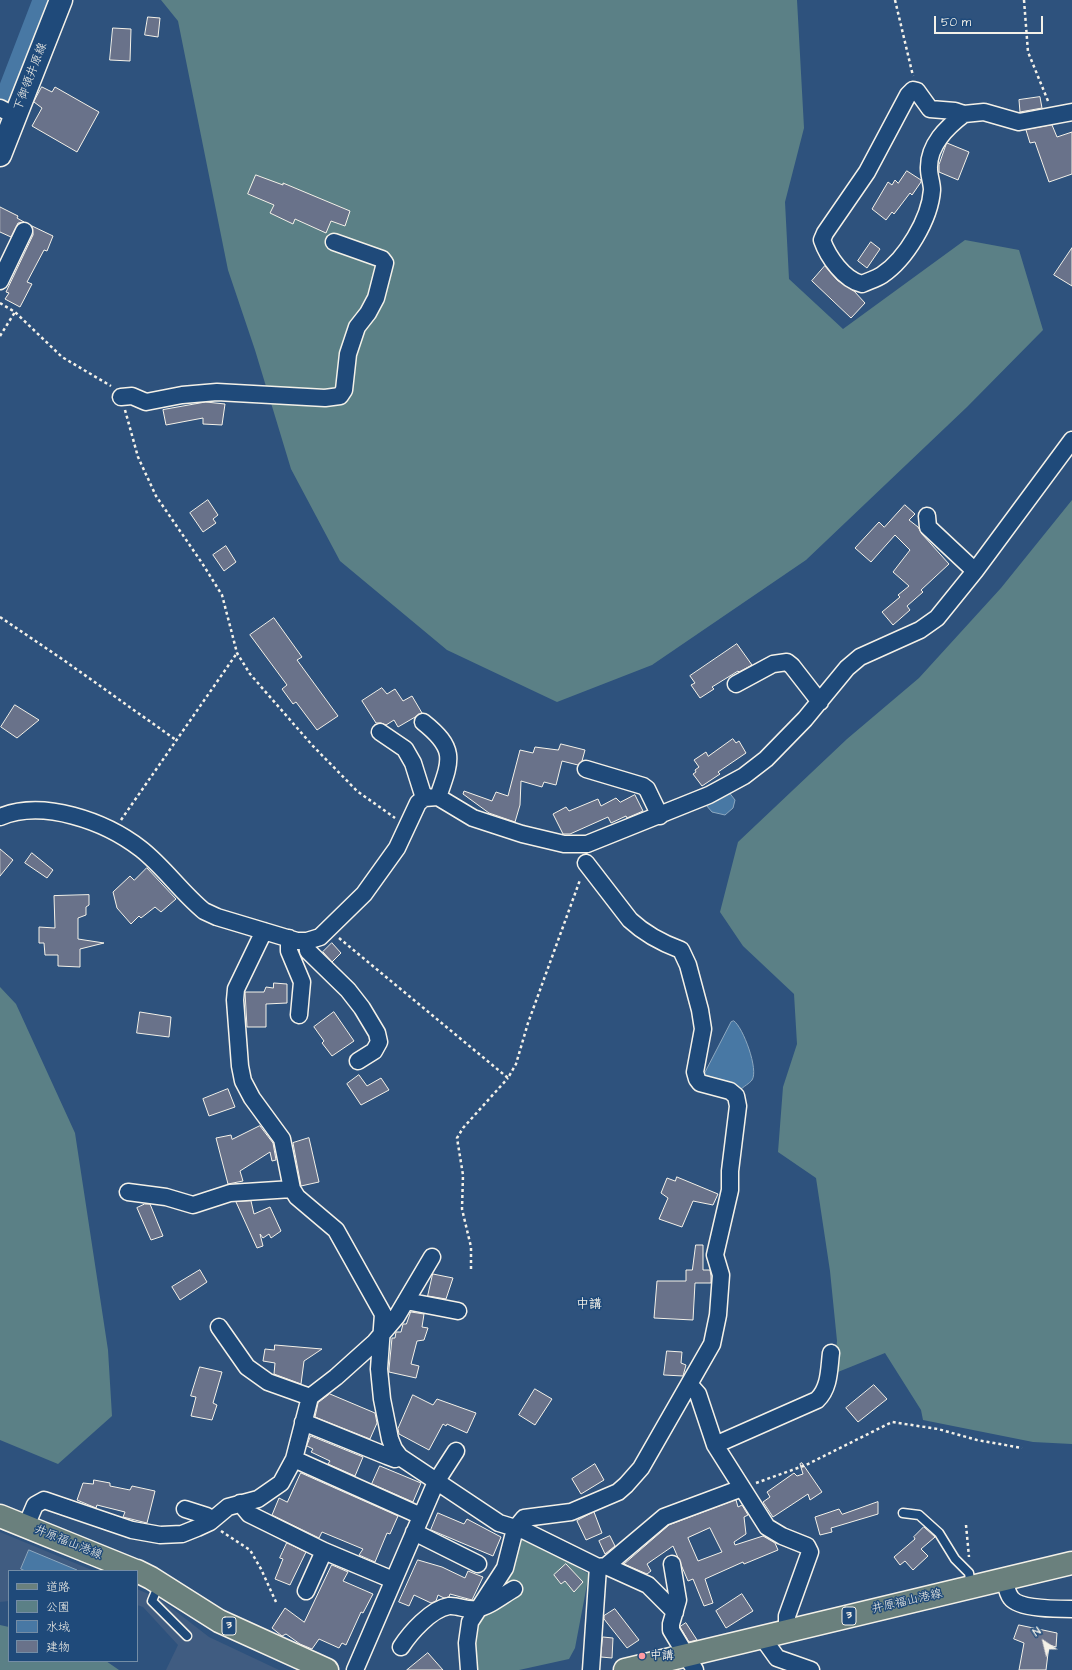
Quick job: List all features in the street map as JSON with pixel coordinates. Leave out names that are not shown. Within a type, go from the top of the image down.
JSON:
[{"type":"main road","name":"下御領井原線","points":[[0,155],[8,112],[61,0]]},
{"type":"main road","name":"井原福山港線","points":[[0,1516],[135,1570]]},
{"type":"main road","name":"井原福山港線","points":[[625,1670],[691,1663],[762,1637],[970,1580],[1005,1580],[1072,1563]]},
{"type":"main road","name":"井原福山港線","points":[[138,1572],[219,1621],[327,1670]]},
{"type":"street","points":[[964,114],[942,134],[933,148],[929,167],[932,189],[927,214],[917,236],[907,251],[882,275],[862,284],[852,280],[834,262],[822,240],[824,233],[867,172],[912,90],[917,91],[930,110],[955,111],[964,114],[984,112],[1019,122],[1072,112]]},
{"type":"street","points":[[0,281],[24,231]]},
{"type":"street","points":[[121,397],[132,396],[146,402],[182,394],[218,392],[325,398],[340,396],[344,390],[348,354],[357,327],[368,313],[376,298],[386,263],[382,259],[334,242]]},
{"type":"street","points":[[380,732],[405,749],[430,798],[473,818],[522,834],[564,844],[587,844],[660,816],[709,795],[744,776],[766,759],[820,702],[847,668],[860,657],[920,630],[937,618],[975,571],[1072,440]]},
{"type":"street","points":[[927,516],[928,527],[975,571]]},
{"type":"street","points":[[736,684],[773,664],[787,662],[792,666],[820,702]]},
{"type":"street","points":[[0,817],[25,811],[42,810],[64,813],[113,832],[141,848],[204,911],[217,918],[289,938],[307,941],[320,937],[329,930],[364,894],[382,871],[397,848],[418,803],[430,798],[448,770],[448,750],[439,734],[423,722]]},
{"type":"street","points":[[586,769],[643,786],[647,789],[660,816]]},
{"type":"street","points":[[470,1670],[467,1643],[470,1622],[476,1610],[505,1568],[515,1528],[524,1518],[571,1512],[618,1492],[626,1485],[641,1468],[690,1385],[712,1344],[718,1315],[721,1275],[715,1255],[730,1190],[730,1171],[738,1106],[736,1096],[730,1091],[700,1083],[697,1079],[695,1072],[703,1029],[700,1010],[688,965],[681,950],[664,944],[637,927],[586,862]]},
{"type":"street","points":[[264,931],[236,989],[235,1000],[240,1066],[243,1081],[252,1098],[282,1139],[292,1188],[297,1197],[336,1230],[383,1314],[380,1369],[382,1399],[390,1439],[394,1449],[400,1457],[499,1523],[525,1531],[648,1585],[675,1612]]},
{"type":"street","points":[[289,938],[289,951],[302,982],[299,1015]]},
{"type":"street","points":[[307,941],[308,951],[348,990],[362,1008],[376,1032],[379,1042],[374,1051],[358,1061]]},
{"type":"street","points":[[128,1192],[166,1197],[193,1205],[230,1194],[292,1188]]},
{"type":"street","points":[[26,1526],[36,1505],[44,1500],[132,1530],[160,1534],[182,1534],[210,1522],[228,1507],[258,1498],[275,1487],[281,1483],[294,1459],[310,1397],[361,1356],[392,1323],[432,1257]]},
{"type":"street","points":[[406,1301],[458,1310]]},
{"type":"street","points":[[219,1327],[247,1367],[268,1382],[310,1397]]},
{"type":"street","points":[[715,1445],[817,1400],[824,1394],[832,1352]]},
{"type":"street","points":[[690,1385],[698,1394],[715,1445],[767,1527],[782,1536],[807,1546],[810,1552],[787,1616],[787,1631]]},
{"type":"street","points":[[303,1422],[387,1456],[396,1459],[400,1457]]},
{"type":"street","points":[[354,1670],[436,1482],[456,1451]]},
{"type":"street","points":[[294,1459],[421,1516]]},
{"type":"street","points":[[591,1670],[602,1566],[664,1517],[742,1488]]},
{"type":"street","points":[[240,1503],[249,1514],[324,1551],[393,1580]]},
{"type":"street","points":[[185,1509],[207,1516],[210,1522]]},
{"type":"street","points":[[414,1532],[478,1564]]},
{"type":"street","points":[[306,1591],[324,1551]]},
{"type":"street","points":[[672,1564],[678,1600],[670,1624],[670,1630],[691,1663]]},
{"type":"street","points":[[1005,1580],[1010,1597],[1016,1602],[1048,1608],[1072,1609]]},
{"type":"street","points":[[401,1647],[407,1637],[425,1619],[443,1608],[450,1606],[476,1610],[514,1589]]},
{"type":"street","points":[[762,1637],[777,1658],[802,1669]]},
{"type":"lane","points":[[903,1513],[919,1515],[939,1533],[970,1580]]},
{"type":"lane","points":[[159,1583],[152,1601],[187,1636]]},
{"type":"path","points":[[895,0],[914,82],[912,90]]},
{"type":"path","points":[[1024,0],[1028,52],[1035,73],[1054,116]]},
{"type":"path","points":[[0,303],[15,312],[62,357],[113,388],[121,397],[138,457],[156,496],[222,595],[237,653],[250,674],[312,746],[357,791],[406,826]]},
{"type":"path","points":[[0,336],[15,312]]},
{"type":"path","points":[[0,617],[176,740]]},
{"type":"path","points":[[113,832],[237,653]]},
{"type":"path","points":[[471,1269],[471,1247],[462,1209],[463,1175],[458,1138],[463,1128],[508,1078],[516,1064],[528,1022],[586,862]]},
{"type":"path","points":[[329,930],[508,1078]]},
{"type":"path","points":[[742,1488],[806,1465],[892,1422],[938,1429],[977,1440],[1022,1448]]},
{"type":"path","points":[[210,1522],[216,1528],[250,1550],[262,1568],[276,1602]]},
{"type":"path","points":[[966,1525],[970,1580]]},
{"type":"shaded area","points":[[0,1532],[92,1570],[8,1570],[8,1601],[0,1602]]},
{"type":"shaded area","points":[[138,1589],[160,1599],[209,1637],[279,1670],[166,1670],[178,1645],[143,1607],[138,1605]]},
{"type":"green space","points":[[161,0],[797,0],[804,128],[785,202],[789,279],[843,329],[965,240],[1019,250],[1043,330],[967,407],[806,560],[652,665],[557,702],[447,650],[340,561],[291,469],[255,350],[228,270],[178,21]]},
{"type":"green space","points":[[1072,500],[1072,1444],[1033,1442],[923,1420],[921,1410],[885,1353],[833,1374],[837,1341],[830,1271],[816,1178],[778,1152],[783,1087],[797,1044],[794,994],[743,946],[720,912],[738,842],[847,739],[919,678],[1001,588]]},
{"type":"green space","points":[[0,987],[16,1004],[75,1133],[108,1350],[112,1416],[58,1464],[0,1440]]},
{"type":"green space","points":[[522,1536],[589,1574],[575,1648],[569,1659],[519,1670],[476,1670],[471,1643],[477,1620]]},
{"type":"green space","points":[[0,1625],[8,1627],[8,1662],[107,1662],[119,1670],[0,1670]]},
{"type":"water","points":[[728,791],[735,800],[733,808],[725,815],[712,812],[706,805],[718,799]]},
{"type":"water","points":[[734,1021],[742,1031],[749,1049],[754,1075],[752,1080],[740,1090],[702,1078],[731,1022]]},
{"type":"water","points":[[29,1550],[77,1570],[23,1570],[21,1569]]},
{"type":"building","points":[[148,17],[160,18],[158,37],[145,35]]},
{"type":"building","points":[[113,28],[131,29],[130,61],[110,60]]},
{"type":"building","points":[[42,87],[52,92],[55,87],[99,112],[77,152],[32,126],[42,108],[34,102]]},
{"type":"building","points":[[1040,97],[1042,108],[1020,112],[1019,100]]},
{"type":"building","points":[[1052,125],[1057,137],[1072,132],[1072,174],[1049,182],[1035,142],[1030,143],[1026,130]]},
{"type":"building","points":[[947,143],[969,152],[958,180],[939,172],[939,165]]},
{"type":"building","points":[[907,171],[921,180],[921,182],[912,195],[910,193],[894,214],[892,212],[886,220],[872,209],[888,182],[892,185],[895,180],[898,183]]},
{"type":"building","points":[[256,175],[283,185],[283,183],[350,211],[345,226],[331,221],[326,233],[295,219],[293,224],[270,213],[274,205],[248,194]]},
{"type":"building","points":[[0,207],[18,216],[17,218],[24,222],[18,223],[11,237],[0,232]]},
{"type":"building","points":[[32,226],[53,236],[47,251],[44,250],[27,282],[32,284],[20,307],[5,299],[9,293],[6,292],[33,235]]},
{"type":"building","points":[[871,242],[880,249],[867,268],[858,261]]},
{"type":"building","points":[[1072,248],[1072,286],[1054,275]]},
{"type":"building","points":[[825,266],[837,280],[854,291],[865,303],[851,318],[812,281]]},
{"type":"building","points":[[206,402],[225,404],[222,425],[203,424],[203,418],[166,425],[163,410]]},
{"type":"building","points":[[208,500],[218,515],[213,519],[216,523],[203,532],[190,513]]},
{"type":"building","points":[[905,505],[915,514],[909,520],[918,527],[922,534],[949,564],[921,590],[923,592],[907,606],[910,610],[893,625],[882,612],[900,597],[898,595],[909,586],[893,572],[910,550],[895,535],[871,562],[855,548],[879,522],[884,527]]},
{"type":"building","points":[[226,546],[236,562],[224,571],[213,555]]},
{"type":"building","points":[[274,618],[302,657],[297,660],[338,716],[317,730],[296,702],[293,704],[282,689],[287,685],[250,635]]},
{"type":"building","points":[[737,644],[752,665],[739,672],[738,671],[712,687],[714,689],[700,698],[691,685],[695,683],[690,676]]},
{"type":"building","points":[[382,688],[387,694],[395,689],[403,701],[412,696],[422,713],[398,727],[394,720],[386,725],[376,723],[362,701]]},
{"type":"building","points":[[15,705],[39,720],[17,738],[1,727]]},
{"type":"building","points":[[733,739],[736,743],[739,741],[746,753],[718,772],[720,774],[702,786],[693,774],[699,767],[694,760],[706,752],[708,756]]},
{"type":"building","points":[[561,744],[585,750],[582,761],[578,765],[562,761],[556,785],[544,782],[542,787],[521,781],[520,805],[515,822],[489,813],[463,794],[464,791],[492,801],[496,792],[508,796],[520,750],[533,753],[535,747],[558,750]]},
{"type":"building","points":[[635,795],[643,811],[627,818],[626,816],[611,823],[608,817],[570,834],[563,834],[553,814],[566,807],[569,811],[598,799],[601,806],[616,798],[620,802]]},
{"type":"building","points":[[0,849],[13,860],[0,876]]},
{"type":"building","points":[[32,853],[53,870],[47,878],[25,863]]},
{"type":"building","points":[[147,868],[176,899],[161,912],[155,907],[141,918],[139,916],[131,924],[117,908],[113,892],[130,876],[134,880]]},
{"type":"building","points":[[89,895],[89,905],[86,907],[86,915],[78,918],[78,939],[104,943],[80,949],[80,967],[58,966],[58,955],[45,955],[44,943],[39,943],[39,927],[55,928],[54,896]]},
{"type":"building","points":[[332,943],[341,953],[332,962],[323,952]]},
{"type":"building","points":[[274,983],[287,984],[287,1003],[266,1004],[266,1027],[247,1027],[245,992],[264,992],[266,987],[273,988]]},
{"type":"building","points":[[140,1012],[171,1017],[169,1037],[137,1033]]},
{"type":"building","points":[[334,1012],[354,1041],[332,1056],[322,1043],[324,1041],[314,1027]]},
{"type":"building","points":[[359,1075],[367,1086],[381,1078],[389,1090],[361,1105],[347,1084]]},
{"type":"building","points":[[228,1089],[235,1107],[209,1116],[203,1099]]},
{"type":"building","points":[[260,1126],[273,1143],[276,1160],[272,1161],[270,1152],[240,1171],[243,1181],[228,1184],[216,1138],[231,1135],[232,1139]]},
{"type":"building","points":[[309,1138],[319,1182],[301,1186],[293,1143]]},
{"type":"building","points":[[677,1177],[718,1194],[713,1205],[693,1201],[682,1227],[659,1219],[668,1198],[661,1193],[667,1178],[675,1181]]},
{"type":"building","points":[[251,1201],[254,1214],[270,1207],[281,1231],[271,1238],[269,1234],[263,1238],[260,1234],[263,1246],[257,1248],[236,1202]]},
{"type":"building","points":[[145,1204],[150,1204],[163,1236],[151,1240],[137,1208]]},
{"type":"building","points":[[696,1245],[703,1245],[703,1270],[710,1270],[711,1283],[695,1283],[693,1320],[654,1318],[657,1281],[686,1281],[686,1270],[692,1270]]},
{"type":"building","points":[[200,1270],[207,1282],[180,1300],[172,1287]]},
{"type":"building","points":[[433,1274],[453,1278],[446,1299],[428,1296]]},
{"type":"building","points":[[411,1312],[424,1314],[422,1327],[428,1328],[424,1340],[417,1341],[411,1364],[419,1366],[416,1378],[389,1372],[392,1338],[395,1338],[396,1332],[401,1332],[403,1324],[406,1324]]},
{"type":"building","points":[[275,1345],[322,1349],[304,1361],[301,1384],[274,1374],[275,1363],[263,1361],[265,1349],[274,1350]]},
{"type":"building","points":[[667,1351],[682,1352],[681,1363],[686,1365],[683,1376],[664,1375]]},
{"type":"building","points":[[200,1367],[222,1372],[213,1403],[217,1405],[212,1420],[191,1416],[196,1397],[191,1396]]},
{"type":"building","points":[[874,1385],[887,1399],[858,1422],[846,1408]]},
{"type":"building","points":[[535,1389],[552,1399],[535,1425],[519,1415]]},
{"type":"building","points":[[330,1394],[375,1413],[377,1423],[370,1439],[315,1417],[318,1403]]},
{"type":"building","points":[[413,1395],[433,1405],[437,1399],[476,1413],[467,1433],[447,1424],[446,1426],[443,1424],[429,1450],[399,1434],[398,1429]]},
{"type":"building","points":[[311,1436],[363,1457],[355,1476],[328,1464],[330,1461],[311,1452],[313,1449],[307,1446]]},
{"type":"building","points":[[802,1463],[822,1492],[810,1500],[808,1494],[773,1517],[763,1502],[770,1497],[767,1492],[794,1473],[797,1476],[803,1474],[800,1464]]},
{"type":"building","points":[[595,1464],[604,1480],[581,1494],[572,1479]]},
{"type":"building","points":[[380,1466],[421,1483],[413,1502],[372,1484]]},
{"type":"building","points":[[301,1473],[398,1516],[390,1534],[387,1533],[375,1562],[359,1555],[363,1549],[322,1532],[319,1538],[272,1515],[279,1498],[287,1502]]},
{"type":"building","points":[[94,1480],[110,1483],[110,1486],[130,1490],[132,1486],[155,1491],[147,1523],[123,1517],[125,1512],[97,1505],[96,1508],[77,1500],[83,1483],[93,1484]]},
{"type":"building","points":[[736,1500],[738,1507],[742,1505],[748,1515],[744,1517],[746,1534],[734,1542],[735,1545],[763,1536],[775,1543],[778,1550],[744,1564],[743,1562],[705,1579],[713,1603],[704,1606],[693,1579],[688,1581],[673,1546],[647,1564],[651,1571],[647,1574],[624,1564],[669,1525]],"holes":[[[710,1528],[722,1552],[698,1561],[688,1538]]]},
{"type":"building","points":[[878,1502],[878,1514],[831,1528],[832,1532],[820,1535],[815,1517],[839,1509],[842,1514]]},
{"type":"building","points":[[594,1512],[602,1533],[586,1540],[577,1521]]},
{"type":"building","points":[[438,1513],[464,1524],[467,1519],[501,1537],[493,1556],[431,1530]]},
{"type":"building","points":[[924,1527],[935,1537],[921,1549],[928,1556],[913,1570],[905,1561],[900,1565],[894,1557],[915,1539],[914,1537]]},
{"type":"building","points":[[610,1536],[615,1546],[605,1554],[599,1541]]},
{"type":"building","points":[[287,1543],[306,1552],[290,1585],[275,1579],[283,1559],[280,1558]]},
{"type":"building","points":[[418,1560],[442,1567],[465,1578],[468,1571],[483,1577],[472,1600],[450,1594],[449,1597],[444,1598],[438,1595],[436,1601],[431,1603],[414,1595],[409,1606],[399,1602]]},
{"type":"building","points":[[566,1564],[583,1582],[574,1592],[565,1581],[561,1584],[554,1575]]},
{"type":"building","points":[[332,1565],[348,1572],[343,1581],[373,1594],[363,1613],[361,1612],[346,1645],[342,1643],[339,1648],[319,1639],[312,1649],[300,1644],[286,1634],[282,1636],[272,1628],[285,1608],[304,1622]]},
{"type":"building","points":[[742,1594],[753,1611],[726,1628],[716,1611]]},
{"type":"building","points":[[615,1609],[639,1640],[627,1648],[604,1619],[604,1616]]},
{"type":"building","points":[[686,1623],[697,1640],[689,1642],[680,1627]]},
{"type":"building","points":[[1019,1625],[1057,1633],[1056,1647],[1049,1645],[1046,1670],[1019,1670],[1024,1643],[1014,1639]]},
{"type":"building","points":[[603,1637],[613,1638],[612,1658],[601,1657]]},
{"type":"building","points":[[428,1653],[443,1670],[407,1670]]},
{"type":"waterway","points":[[6,104],[46,0]]},
{"type":"place","name":"中講","points":[[642,1656]]},
{"type":"district","name":"中講","points":[[589,1305]]}]
